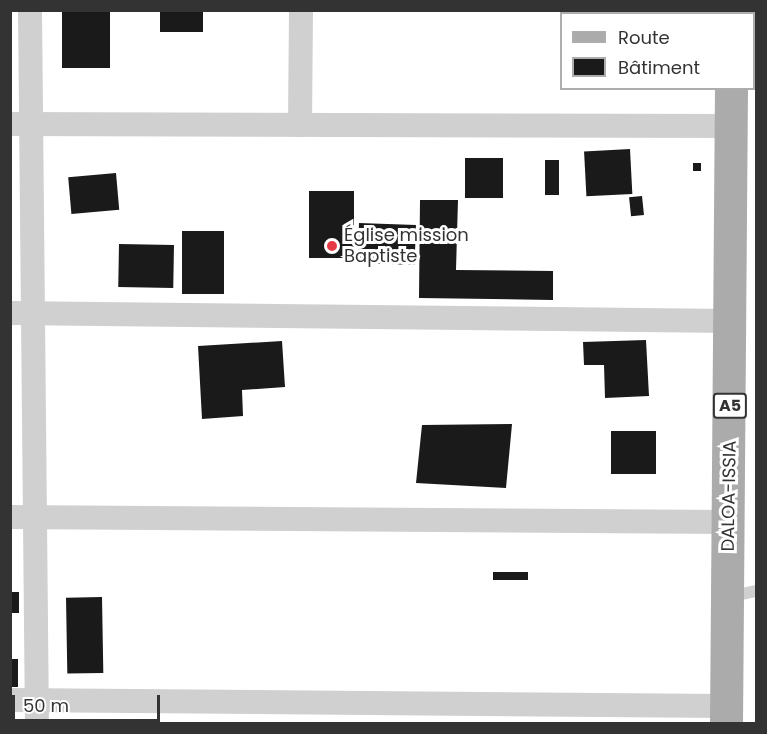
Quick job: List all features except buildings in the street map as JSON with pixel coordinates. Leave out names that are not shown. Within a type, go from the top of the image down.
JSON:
[{"type":"main road","name":"DALOA-ISSIA","points":[[726,715],[747,597],[728,522],[731,90]]},
{"type":"street","points":[[30,10],[21,124],[22,313],[35,517],[37,712]]},
{"type":"street","points":[[300,125],[301,10]]},
{"type":"street","points":[[21,124],[732,126]]},
{"type":"street","points":[[22,313],[731,321]]},
{"type":"street","points":[[10,517],[728,522]]},
{"type":"street","points":[[10,700],[37,712],[726,715]]},
{"type":"place","name":"Église mission Baptiste","points":[[332,246]]}]
